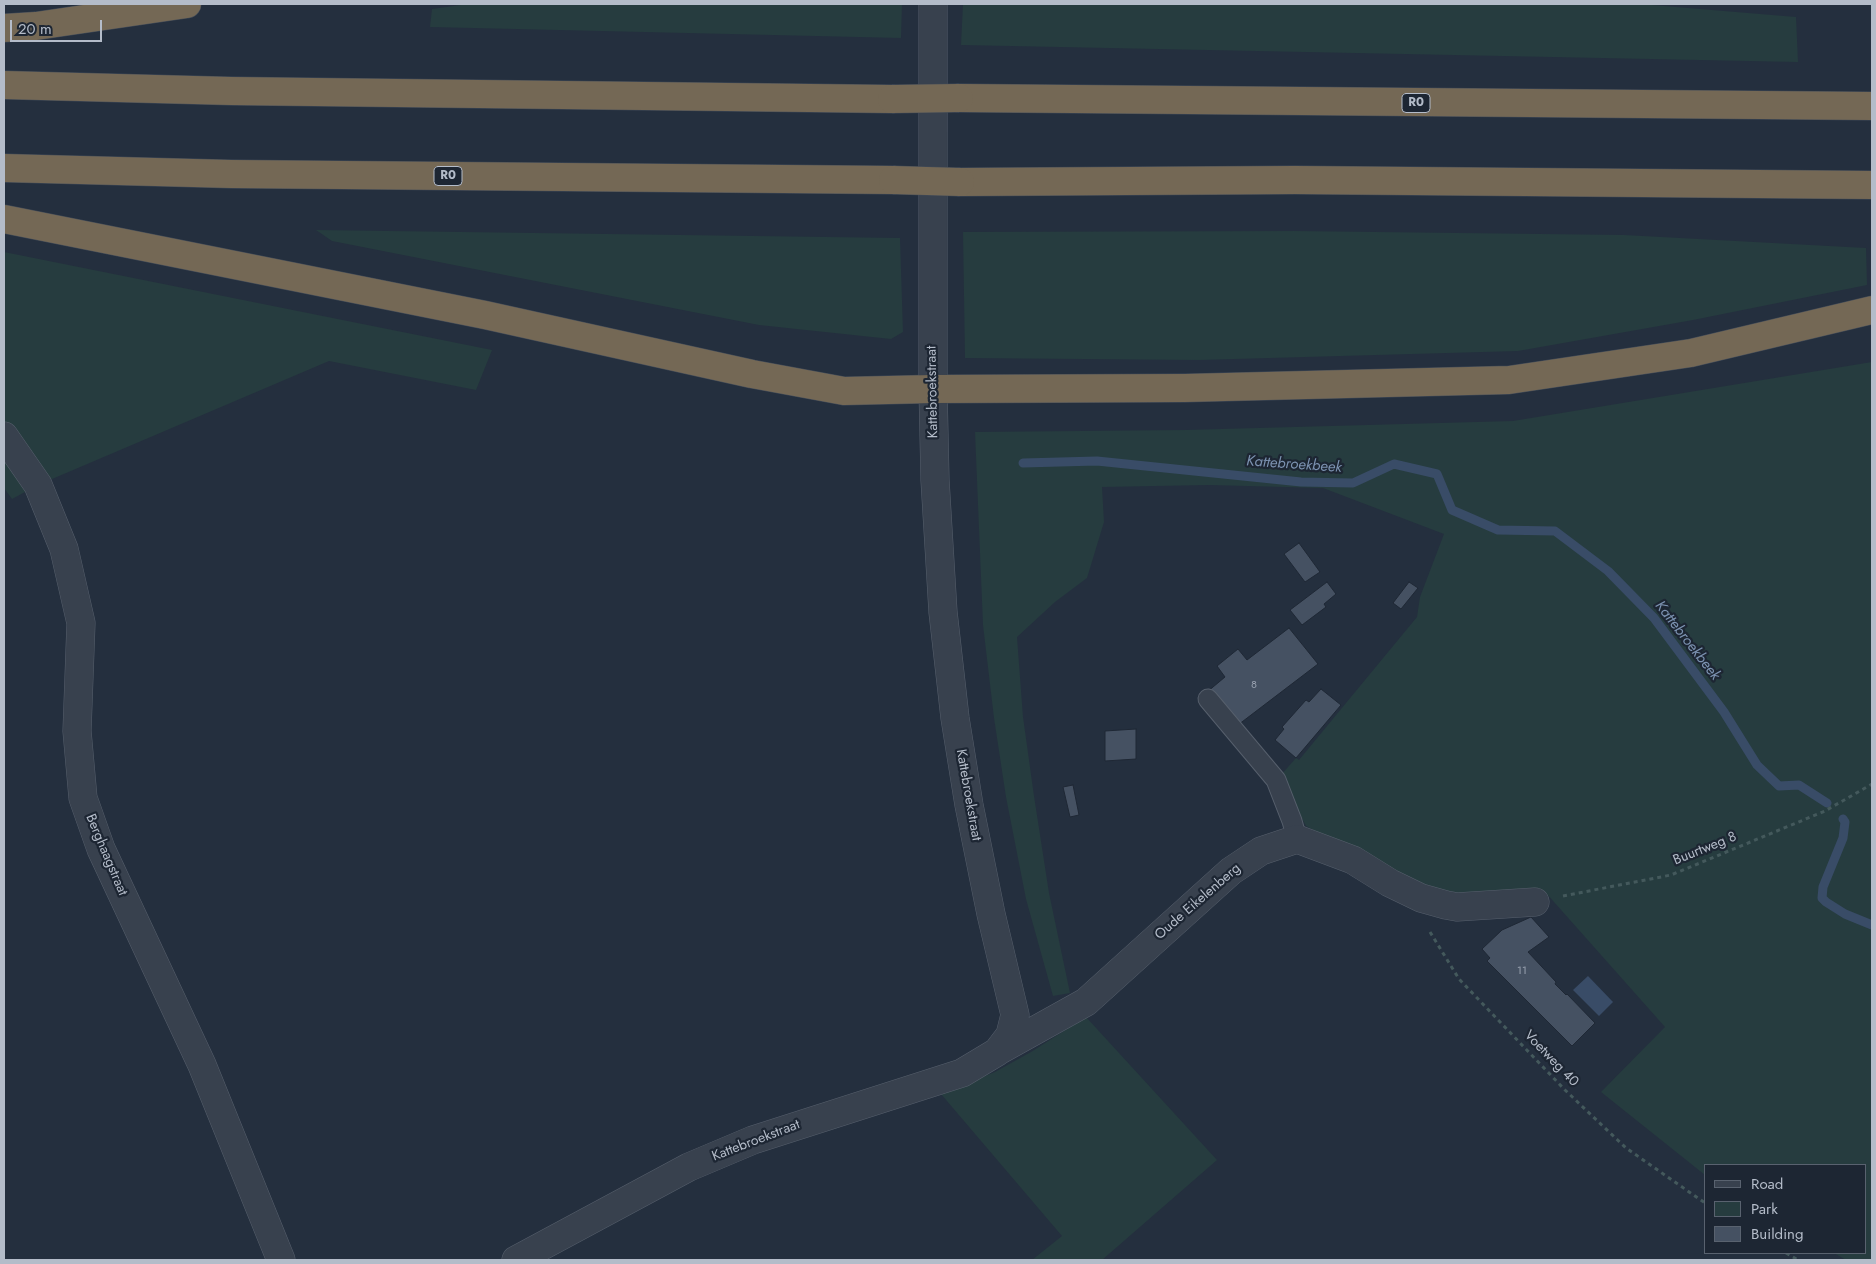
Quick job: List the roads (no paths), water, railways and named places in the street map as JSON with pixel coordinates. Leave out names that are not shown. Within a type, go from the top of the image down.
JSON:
[{"type":"highway","points":[[4,28],[36,26],[187,4]]},
{"type":"highway","name":"R0","points":[[4,85],[231,91],[892,99],[1872,106]]},
{"type":"highway","name":"R0","points":[[4,168],[232,174],[960,182],[1295,180],[1872,185]]},
{"type":"highway","points":[[4,220],[485,315],[742,372],[844,391],[1185,388],[1509,380],[1691,353],[1872,310]]},
{"type":"street","name":"Kattebroekstraat","points":[[516,1260],[689,1167],[753,1140],[962,1072],[997,1052],[1010,1035],[1015,1014],[987,896],[969,804],[955,718],[943,612],[935,480],[933,389],[933,4]]},
{"type":"street","name":"Berghaagstraat","points":[[4,436],[38,485],[64,549],[81,623],[77,731],[82,798],[101,848],[202,1065],[281,1260]]},
{"type":"street","name":"Oude Eikelenberg","points":[[997,1052],[1086,1002],[1231,871],[1261,851],[1297,839]]},
{"type":"street","points":[[1297,839],[1353,860],[1390,883],[1421,898],[1457,906],[1535,902]]},
{"type":"lane","points":[[1208,699],[1276,780],[1297,839]]},
{"type":"water","points":[[1588,976],[1613,1002],[1599,1016],[1573,990]]},
{"type":"waterway","name":"Kattebroekbeek","points":[[1023,463],[1097,461],[1301,482],[1353,483],[1394,464],[1437,474],[1452,510],[1498,530],[1555,531],[1608,571],[1654,618],[1724,712],[1757,765],[1779,786],[1799,785],[1827,803]]},
{"type":"waterway","name":"Kattebroekbeek","points":[[1843,819],[1845,822],[1843,838],[1823,887],[1822,898],[1845,914],[1872,925]]}]
